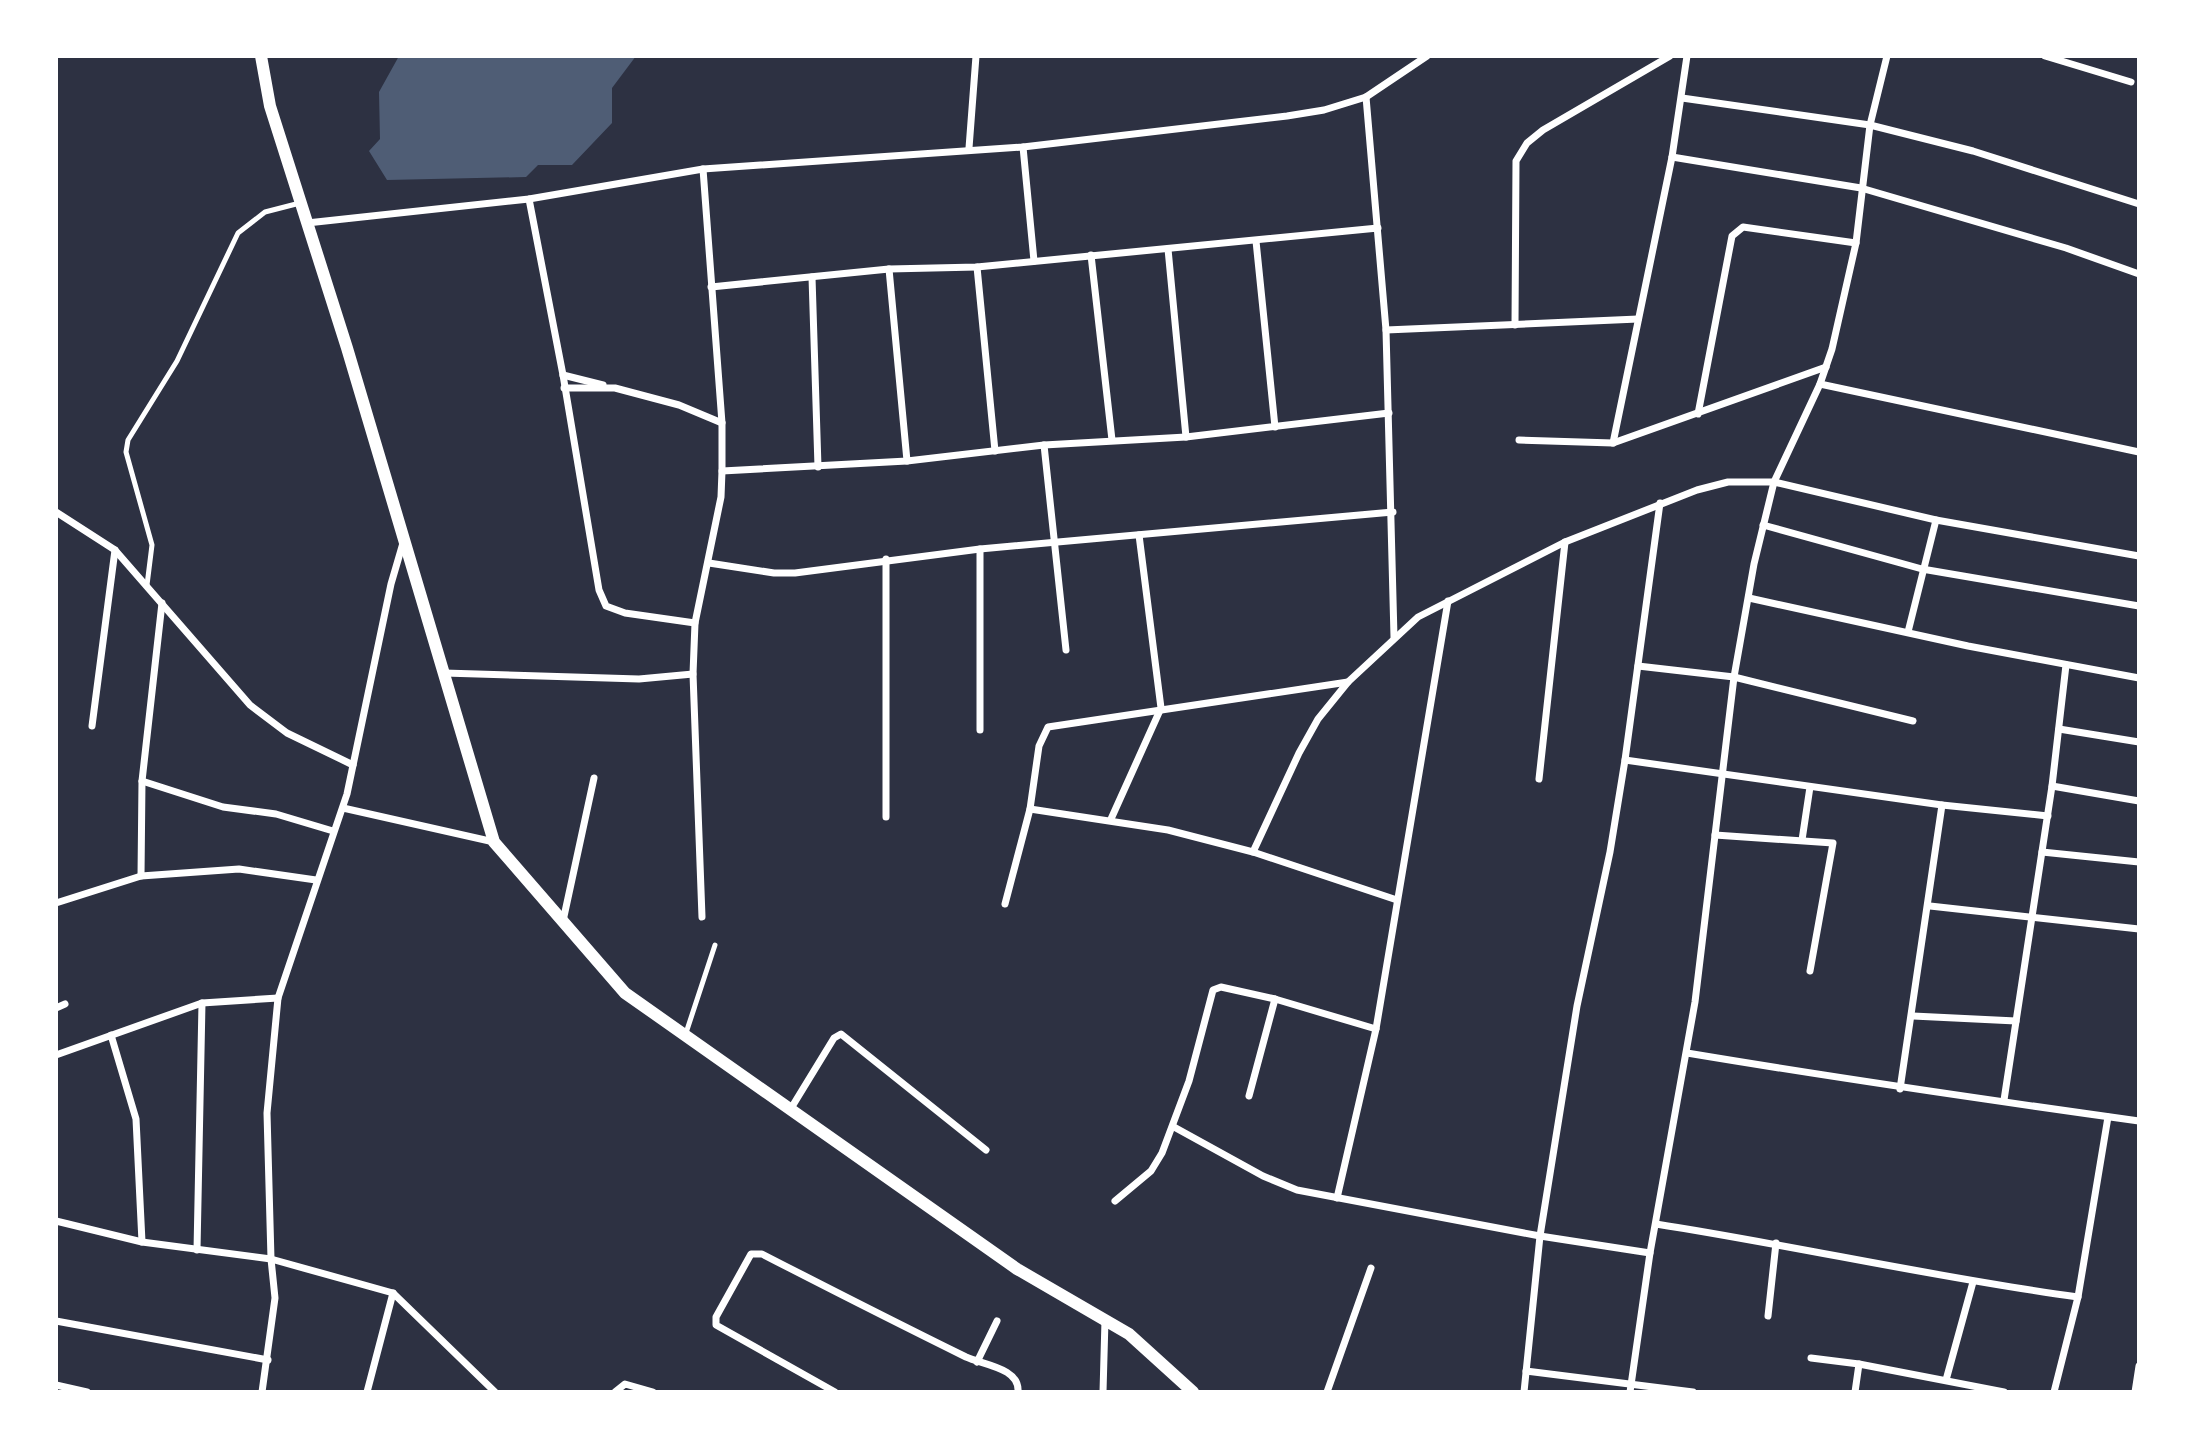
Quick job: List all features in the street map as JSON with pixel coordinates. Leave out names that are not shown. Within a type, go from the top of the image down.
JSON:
[{"type":"street","points":[[261,56],[270,106],[404,539],[494,842],[625,993],[1017,1269],[1129,1334],[1193,1392]]},
{"type":"street","points":[[969,148],[976,56]]},
{"type":"street","points":[[307,223],[529,199],[703,169],[969,148],[1023,147],[1287,116],[1324,110],[1366,97],[1414,60],[1426,56]]},
{"type":"street","points":[[1515,326],[1517,161],[1527,143],[1543,130],[1671,56]]},
{"type":"street","points":[[1613,443],[1672,156],[1687,56]]},
{"type":"street","points":[[1630,1392],[1650,1253],[1687,1053],[1734,677],[1749,598],[1774,482],[1820,384],[1845,296],[1856,243],[1870,125],[1886,56]]},
{"type":"street","points":[[2045,56],[2131,82]]},
{"type":"street","points":[[1366,97],[1386,330],[1393,512],[1394,637]]},
{"type":"street","points":[[1682,98],[1870,125],[1973,151],[2139,204]]},
{"type":"street","points":[[1023,147],[1034,261]]},
{"type":"street","points":[[1672,156],[1861,188],[2066,248],[2139,274]]},
{"type":"street","points":[[702,916],[693,674],[695,623],[709,563],[722,471],[722,423],[703,169]]},
{"type":"street","points":[[529,199],[563,375],[599,590],[607,607],[625,613],[695,623]]},
{"type":"street","points":[[1698,414],[1732,236],[1743,227],[1856,243]]},
{"type":"street","points":[[711,287],[889,269],[977,267],[1378,228]]},
{"type":"street","points":[[1256,241],[1275,427]]},
{"type":"street","points":[[1168,249],[1186,437]]},
{"type":"street","points":[[1091,255],[1112,440]]},
{"type":"street","points":[[977,267],[995,451]]},
{"type":"street","points":[[889,269],[907,461]]},
{"type":"street","points":[[812,277],[818,467]]},
{"type":"street","points":[[1386,330],[1638,319]]},
{"type":"street","points":[[1519,440],[1613,443],[1826,367]]},
{"type":"street","points":[[563,375],[679,405],[722,423]]},
{"type":"street","points":[[1820,384],[2139,452]]},
{"type":"street","points":[[564,388],[615,388]]},
{"type":"street","points":[[722,471],[907,461],[1044,445],[1186,437],[1389,413]]},
{"type":"street","points":[[1044,445],[1066,650]]},
{"type":"street","points":[[1253,852],[1299,753],[1318,719],[1348,682],[1394,637],[1418,617],[1565,542],[1660,503],[1728,482],[1774,482],[1936,520],[2139,555]]},
{"type":"street","points":[[1524,1392],[1539,1236],[1577,1006],[1610,852],[1660,503]]},
{"type":"street","points":[[56,512],[116,550],[250,705],[287,733],[353,765]]},
{"type":"street","points":[[709,563],[774,573],[980,549],[1393,512]]},
{"type":"street","points":[[1908,632],[1936,520]]},
{"type":"street","points":[[1763,525],[1922,569],[2139,606]]},
{"type":"street","points":[[1111,819],[1161,708],[1139,535]]},
{"type":"street","points":[[265,1391],[275,1298],[271,1259],[267,1113],[278,998],[316,880],[343,808],[391,583],[404,539]]},
{"type":"street","points":[[1539,779],[1565,542]]},
{"type":"street","points":[[980,549],[980,730]]},
{"type":"street","points":[[92,726],[116,550]]},
{"type":"street","points":[[886,559],[886,817]]},
{"type":"street","points":[[1749,598],[2066,666],[2139,678]]},
{"type":"street","points":[[1336,1198],[1376,1029],[1448,601]]},
{"type":"street","points":[[141,876],[142,781],[162,603]]},
{"type":"street","points":[[1637,666],[1734,677],[1913,721]]},
{"type":"street","points":[[2004,1100],[2048,816],[2066,666]]},
{"type":"street","points":[[444,673],[639,680],[693,674]]},
{"type":"street","points":[[1005,904],[1030,809],[1039,746],[1048,727],[1348,682]]},
{"type":"street","points":[[2059,729],[2139,741]]},
{"type":"street","points":[[1625,760],[1942,805],[2048,816]]},
{"type":"street","points":[[563,922],[594,778]]},
{"type":"street","points":[[142,781],[223,807],[276,814],[333,831]]},
{"type":"street","points":[[2052,786],[2139,802]]},
{"type":"street","points":[[1802,840],[1810,787]]},
{"type":"street","points":[[1900,1089],[1930,906],[1942,805]]},
{"type":"street","points":[[343,808],[494,842]]},
{"type":"street","points":[[1030,809],[1111,819],[1168,830],[1253,852],[1397,900]]},
{"type":"street","points":[[1715,835],[1830,842],[1834,845],[1810,971]]},
{"type":"street","points":[[2042,852],[2139,862]]},
{"type":"street","points":[[56,903],[141,876],[239,869],[316,880]]},
{"type":"street","points":[[1930,906],[2139,929]]},
{"type":"street","points":[[1115,1201],[1152,1171],[1174,1127],[1213,990],[1221,987],[1275,999],[1376,1029]]},
{"type":"street","points":[[56,1055],[202,1003],[278,998]]},
{"type":"street","points":[[1250,1096],[1275,999]]},
{"type":"street","points":[[197,1250],[202,1003]]},
{"type":"street","points":[[56,1008],[65,1004]]},
{"type":"street","points":[[1913,1016],[2016,1021]]},
{"type":"street","points":[[790,1110],[834,1038],[841,1034],[986,1150]]},
{"type":"street","points":[[111,1035],[136,1119],[142,1242]]},
{"type":"street","points":[[1687,1053],[1900,1089],[2004,1100],[2139,1121]]},
{"type":"street","points":[[2054,1392],[2078,1297],[2108,1117]]},
{"type":"street","points":[[1174,1127],[1278,1183],[1336,1198],[1539,1236],[1650,1253]]},
{"type":"street","points":[[56,1221],[142,1242],[271,1259],[393,1293],[495,1392]]},
{"type":"street","points":[[1656,1224],[1776,1243],[1973,1282],[2078,1297]]},
{"type":"street","points":[[1768,1316],[1776,1243]]},
{"type":"street","points":[[835,1392],[716,1325],[716,1317],[751,1254],[762,1254],[977,1362],[1015,1376],[1019,1382],[1018,1392]]},
{"type":"street","points":[[1327,1392],[1371,1268]]},
{"type":"street","points":[[1946,1380],[1973,1282]]},
{"type":"street","points":[[367,1392],[393,1293]]},
{"type":"street","points":[[1103,1392],[1105,1320]]},
{"type":"street","points":[[56,1321],[268,1360]]},
{"type":"street","points":[[977,1362],[997,1321]]},
{"type":"street","points":[[1811,1358],[1860,1364],[2004,1392]]},
{"type":"street","points":[[1856,1392],[1860,1364]]},
{"type":"street","points":[[2135,1392],[2139,1367]]},
{"type":"street","points":[[1526,1371],[1631,1382],[1693,1392]]},
{"type":"street","points":[[483,1392],[486,1382]]},
{"type":"street","points":[[615,1392],[625,1384],[653,1392]]},
{"type":"street","points":[[56,1385],[87,1392]]},
{"type":"lane","points":[[147,585],[152,545],[126,452],[128,440],[177,361],[238,233],[265,212],[300,203]]},
{"type":"lane","points":[[685,1036],[715,945]]},
{"type":"water","points":[[399,56],[636,56],[612,88],[612,123],[572,165],[538,165],[526,177],[387,180],[369,151],[380,139],[379,92]]}]
